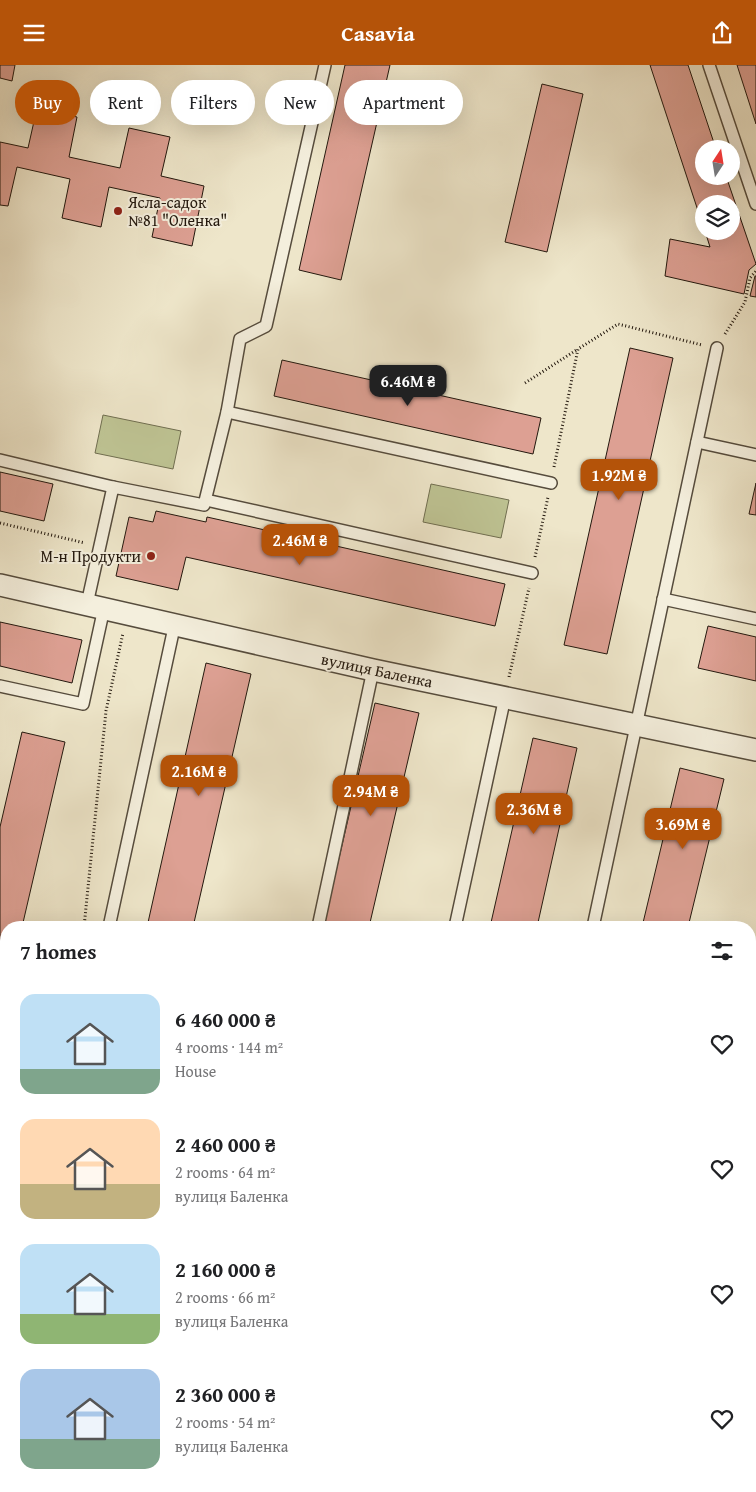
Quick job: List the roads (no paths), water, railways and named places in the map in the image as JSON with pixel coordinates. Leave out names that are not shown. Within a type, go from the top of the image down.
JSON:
[{"type":"street","name":"вулиця Баленка","points":[[0,585],[372,669],[756,750]]},
{"type":"lane","points":[[0,460],[113,487],[204,505],[226,412],[240,339],[266,326],[324,65]]},
{"type":"lane","points":[[709,65],[756,204]]},
{"type":"lane","points":[[594,921],[716,348]]},
{"type":"lane","points":[[226,412],[550,483]]},
{"type":"lane","points":[[696,442],[756,455]]},
{"type":"lane","points":[[0,686],[83,704],[96,606],[100,546],[113,487]]},
{"type":"lane","points":[[206,499],[532,573]]},
{"type":"lane","points":[[663,599],[756,619]]},
{"type":"lane","points":[[111,921],[175,623]]},
{"type":"lane","points":[[319,921],[372,669]]},
{"type":"lane","points":[[456,921],[505,697]]},
{"type":"place","name":"Ясла-садок №81 \"Оленка\"","points":[[118,211]]},
{"type":"place","name":"М-н Продукти","points":[[151,556]]}]
